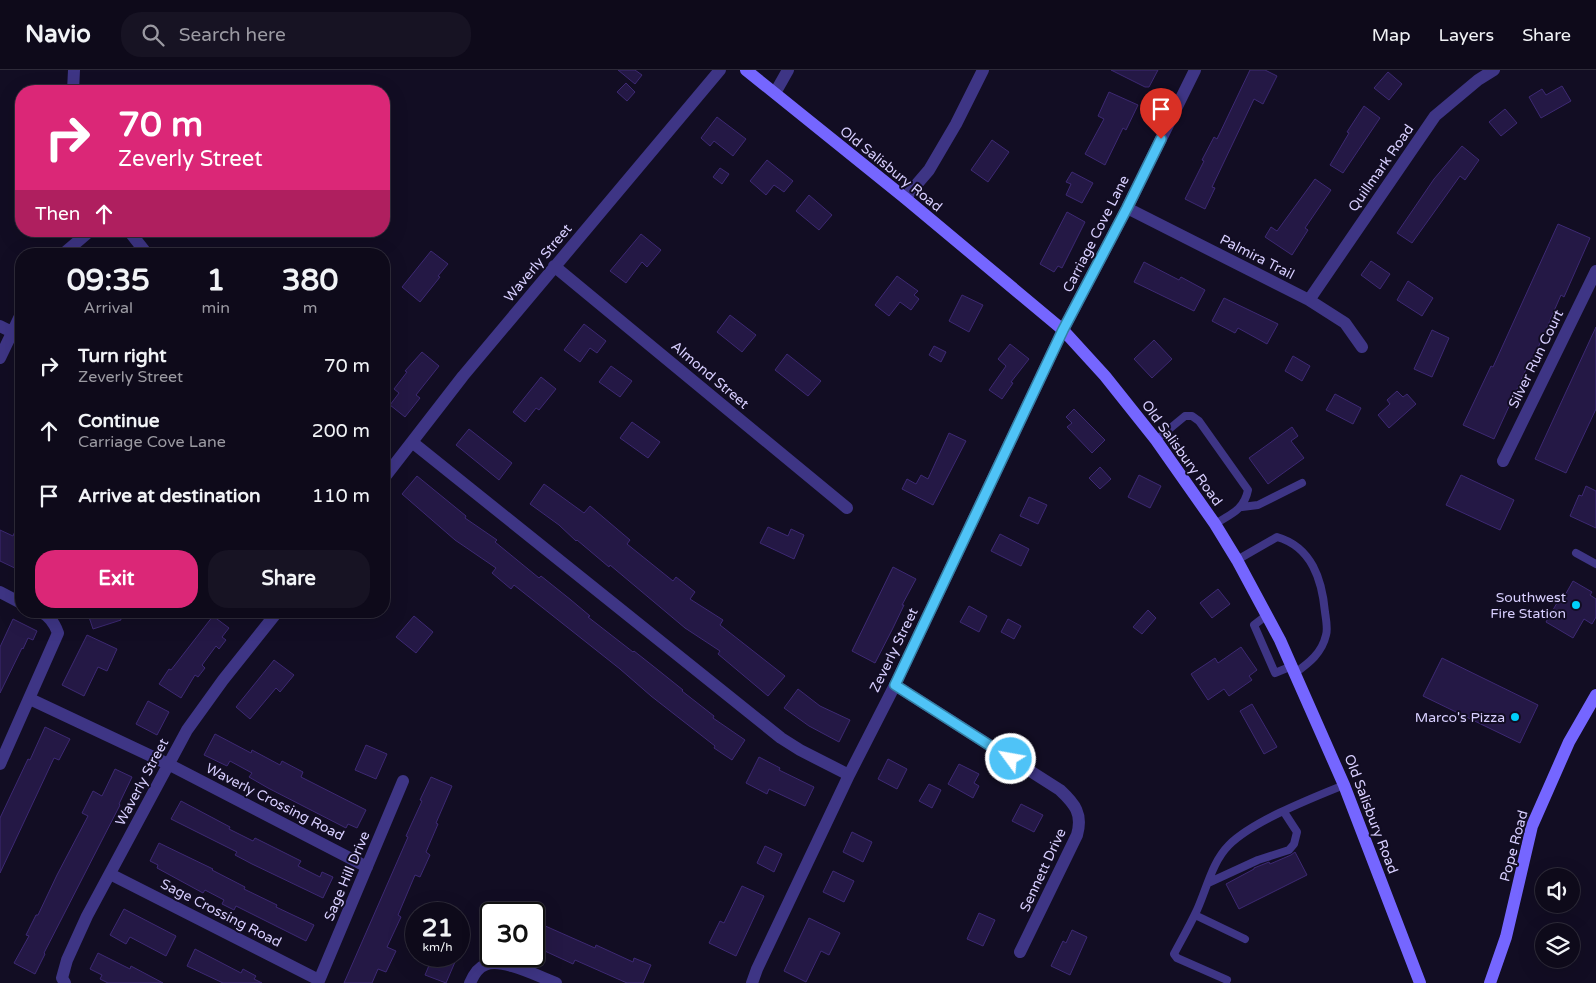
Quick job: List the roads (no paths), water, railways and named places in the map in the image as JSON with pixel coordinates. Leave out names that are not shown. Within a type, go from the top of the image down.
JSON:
[{"type":"main road","name":"Old Salisbury Road","points":[[746,70],[1063,330],[1105,376],[1156,440],[1215,524],[1267,615],[1293,669],[1344,786],[1420,983]]},
{"type":"main road","name":"Pope Road","points":[[1490,983],[1506,937],[1532,826],[1569,742],[1595,697]]},
{"type":"street","points":[[73,85],[74,70]]},
{"type":"street","name":"Waverly Street","points":[[390,470],[463,376],[720,70]]},
{"type":"street","points":[[775,93],[788,70]]},
{"type":"street","points":[[904,198],[929,170],[956,124],[983,70]]},
{"type":"street","name":"Carriage Cove Lane","points":[[1063,330],[1127,208],[1195,70]]},
{"type":"street","name":"Quillmark Road","points":[[1309,300],[1435,116],[1478,80],[1494,70]]},
{"type":"street","name":"Palmira Trail","points":[[1127,208],[1309,300],[1345,323],[1362,347]]},
{"type":"street","points":[[69,248],[83,237]]},
{"type":"street","points":[[134,237],[142,248]]},
{"type":"street","name":"Almond Street","points":[[554,266],[847,508]]},
{"type":"street","name":"Silver Run Court","points":[[1503,461],[1596,271]]},
{"type":"street","points":[[0,326],[12,332]]},
{"type":"street","points":[[0,358],[15,326]]},
{"type":"street","name":"Zeverly Street","points":[[752,983],[849,775],[895,685],[1063,330]]},
{"type":"street","points":[[412,442],[781,738],[849,775]]},
{"type":"street","points":[[0,592],[15,600]]},
{"type":"street","points":[[0,764],[58,633],[50,618]]},
{"type":"street","name":"Waverly Street","points":[[64,983],[62,978],[67,960],[87,916],[187,730],[223,680],[272,618]]},
{"type":"street","name":"Sennett Drive","points":[[895,685],[1060,790],[1071,800],[1077,810],[1080,825],[1078,835],[1020,952]]},
{"type":"street","name":"Waverly Crossing Road","points":[[30,699],[168,764],[367,867]]},
{"type":"street","name":"Sage Hill Drive","points":[[319,981],[403,781]]},
{"type":"street","name":"Sage Crossing Road","points":[[110,874],[319,981]]},
{"type":"street","points":[[470,983],[474,974],[484,965],[493,963],[505,964],[556,983]]},
{"type":"lane","points":[[1156,440],[1185,416],[1192,416],[1199,421],[1248,490],[1242,507]]},
{"type":"lane","points":[[1215,524],[1242,507],[1258,505],[1302,483]]},
{"type":"lane","points":[[1237,560],[1277,537],[1286,540],[1300,549],[1316,570],[1322,591],[1327,634],[1319,652],[1308,664],[1275,673],[1254,625],[1267,615]]},
{"type":"lane","points":[[1576,553],[1596,564]]},
{"type":"lane","points":[[1227,980],[1177,958],[1174,954],[1195,914],[1212,871],[1228,845],[1254,826],[1316,796],[1344,786]]},
{"type":"lane","points":[[1208,883],[1258,860],[1289,850],[1294,844],[1297,832],[1284,812]]},
{"type":"lane","points":[[1195,914],[1245,938]]},
{"type":"place","name":"Southwest Fire Station","points":[[1576,605]]},
{"type":"place","name":"Marco's Pizza","points":[[1515,717]]}]
